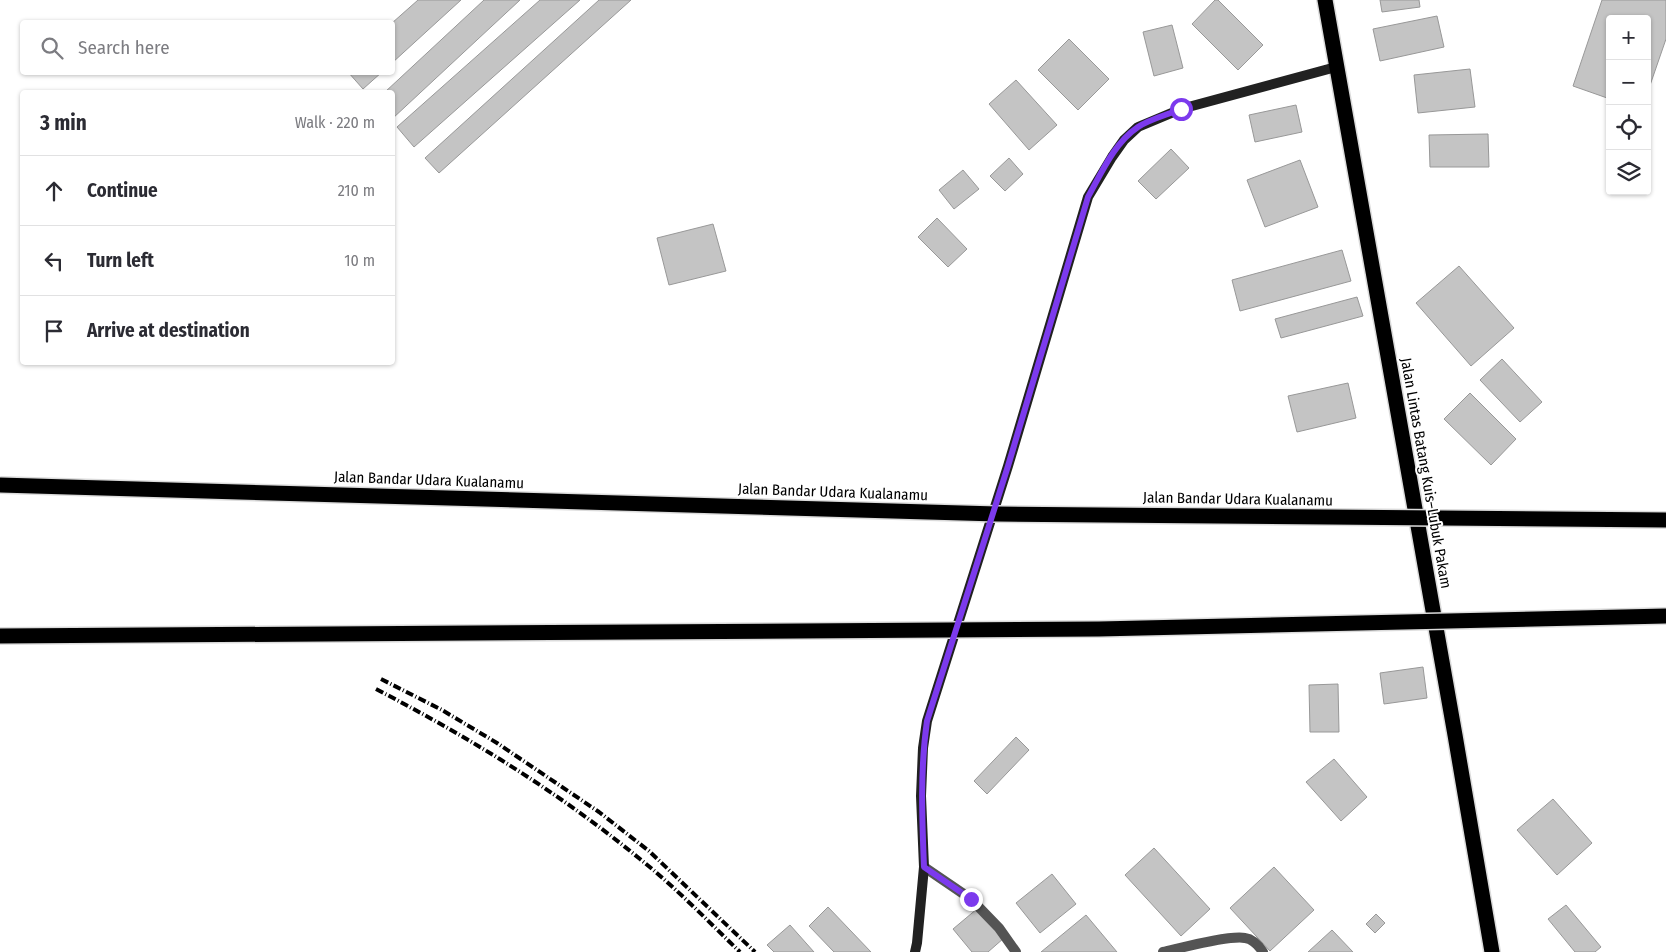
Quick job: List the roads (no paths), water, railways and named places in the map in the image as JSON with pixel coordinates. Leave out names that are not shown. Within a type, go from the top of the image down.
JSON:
[{"type":"highway","name":"Jalan Lintas Batang Kuis–Lubuk Pakam","points":[[1325,0],[1492,952]]},
{"type":"highway","name":"Jalan Bandar Udara Kualanamu","points":[[0,485],[997,514],[1666,520]]},
{"type":"highway","points":[[0,636],[1098,629],[1666,616]]},
{"type":"main road","points":[[915,952],[924,867],[921,796],[923,748],[927,721],[1008,466],[1088,197],[1112,156],[1124,140],[1138,127],[1181,109],[1336,67]]},
{"type":"street","points":[[924,867],[971,899],[999,928],[1016,952]]},
{"type":"street","points":[[1163,952],[1229,939],[1246,938],[1264,952]]},
{"type":"railway","points":[[381,679],[442,710],[497,743],[599,812],[649,851],[755,952]]},
{"type":"railway","points":[[376,689],[479,746],[545,788],[609,834],[691,904],[740,952]]}]
